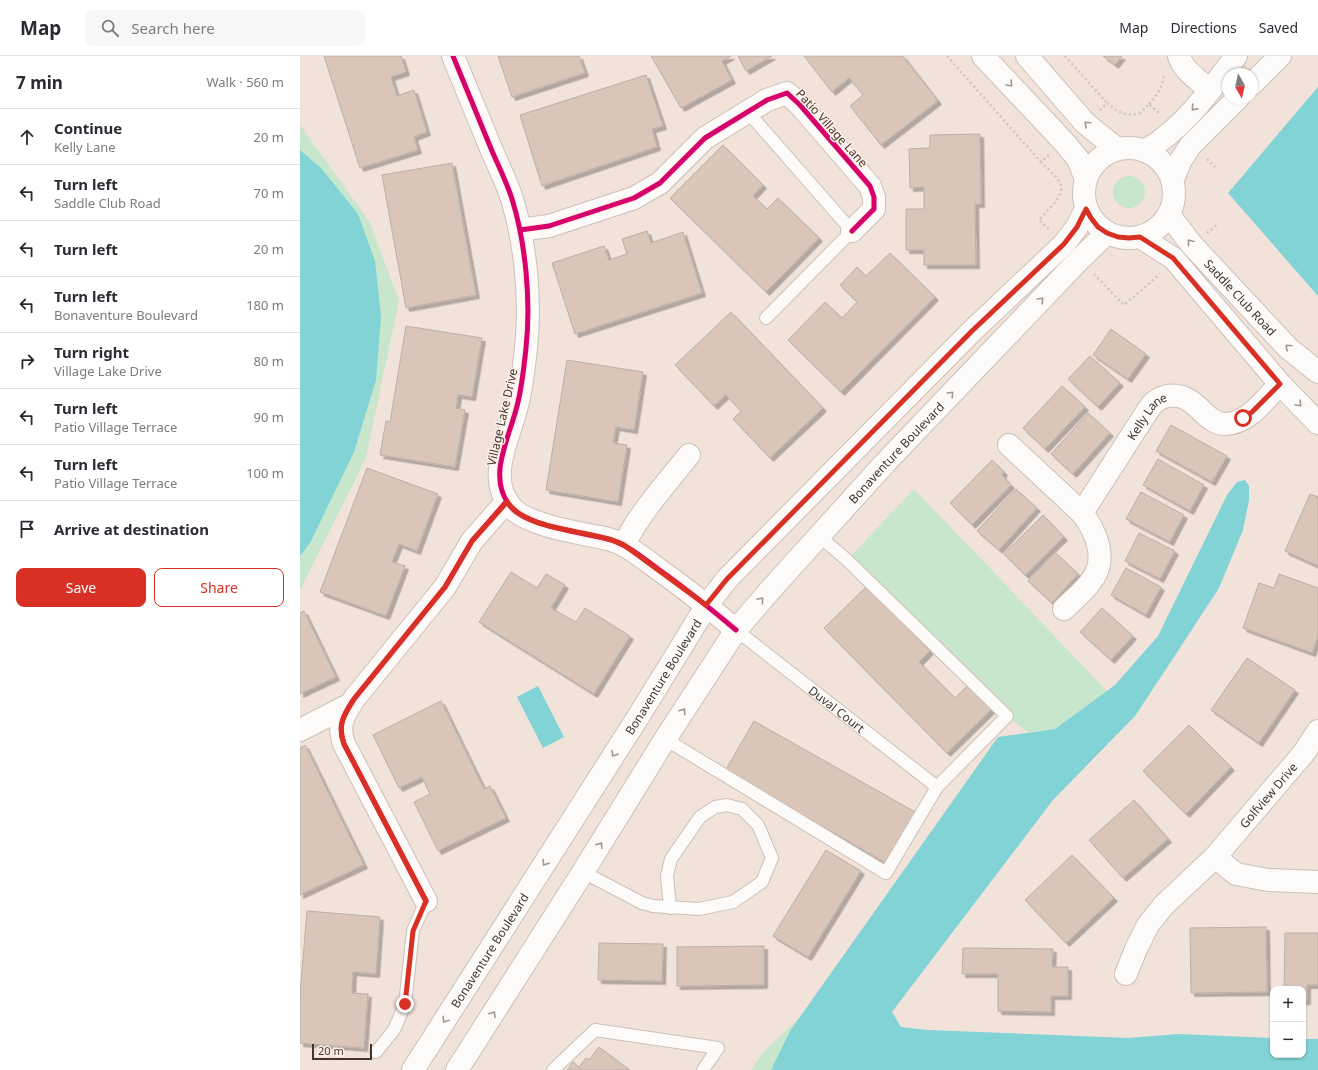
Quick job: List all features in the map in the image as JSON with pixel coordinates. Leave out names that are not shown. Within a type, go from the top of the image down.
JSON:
[{"type":"street","name":"Village Lake Drive","points":[[453,56],[512,199],[520,230],[527,279],[528,326],[524,368],[518,405],[499,466],[500,485],[504,496],[507,502],[519,514],[531,520],[624,545],[706,605],[736,630]]},
{"type":"street","points":[[983,56],[1064,142],[1078,159],[1085,177],[1084,196],[1086,209],[1098,227],[1107,233],[1118,237],[1140,237],[1153,232],[1164,222],[1169,215],[1174,199],[1173,179],[1181,160],[1190,146],[1232,104]]},
{"type":"street","points":[[1027,56],[1085,123],[1117,150]]},
{"type":"street","points":[[1146,151],[1161,142],[1175,130],[1210,90],[1236,56]]},
{"type":"street","points":[[1258,78],[1280,56]]},
{"type":"street","points":[[1171,62],[1181,61],[1186,69],[1210,90]]},
{"type":"street","name":"Patio Village Lane","points":[[520,230],[549,226],[634,198],[660,183],[705,138],[747,111],[788,92],[870,186],[874,197],[874,209],[852,231]]},
{"type":"street","points":[[1085,177],[1096,162],[1106,154],[1128,148],[1146,151],[1159,159],[1173,179]]},
{"type":"street","name":"Bonaventure Boulevard","points":[[413,1070],[640,714],[706,605],[727,579],[972,331],[1064,244],[1077,227],[1086,209]]},
{"type":"street","name":"Saddle Club Road","points":[[1169,215],[1192,245],[1283,342],[1318,372]]},
{"type":"street","name":"Bonaventure Boulevard","points":[[457,1070],[584,872],[665,739],[736,630],[886,462],[1080,259],[1107,233]]},
{"type":"street","name":"Saddle Club Road","points":[[1140,237],[1173,258],[1280,384],[1318,423]]},
{"type":"street","name":"Kelly Lane","points":[[1082,513],[1148,410],[1155,402],[1171,396],[1184,398],[1190,400],[1212,419],[1219,423],[1226,424],[1238,421],[1252,412],[1280,384]]},
{"type":"street","points":[[1009,445],[1082,513],[1089,522],[1097,541],[1099,551],[1098,569],[1095,576],[1064,609]]},
{"type":"street","points":[[624,545],[631,530],[641,515],[689,455]]},
{"type":"street","points":[[426,901],[344,744],[341,736],[342,721],[345,712],[351,704],[445,587],[472,541],[507,502]]},
{"type":"street","points":[[300,730],[351,704]]},
{"type":"street","name":"Golfview Drive","points":[[1126,974],[1148,925],[1164,904],[1215,857],[1303,754],[1318,731]]},
{"type":"street","points":[[1215,857],[1236,874],[1268,880],[1318,882]]},
{"type":"lane","points":[[747,111],[852,231]]},
{"type":"lane","name":"Patio Village Lane","points":[[766,318],[852,231]]},
{"type":"lane","points":[[665,739],[886,873],[937,787],[1007,716],[847,560],[819,536]]},
{"type":"lane","name":"Duval Court","points":[[736,630],[937,787]]},
{"type":"lane","points":[[584,872],[635,901],[653,906],[670,908],[699,909],[733,902],[762,882],[772,858],[758,825],[742,809],[727,805],[715,807],[700,816],[671,859],[667,876],[670,908]]},
{"type":"lane","points":[[376,1052],[394,1030],[405,1004],[413,931],[426,901]]},
{"type":"lane","points":[[553,1070],[595,1030],[718,1048],[703,1070]]},
{"type":"path","points":[[947,56],[1059,181],[1061,190],[1059,197],[1039,220],[1064,244]]},
{"type":"path","points":[[1065,56],[1107,103]]},
{"type":"path","points":[[1149,104],[1159,93],[1163,84],[1164,75],[1171,62]]},
{"type":"path","points":[[1041,162],[1064,142]]},
{"type":"path","points":[[1080,259],[1124,305],[1162,272]]},
{"type":"green space","points":[[300,125],[369,221],[399,300],[366,458],[300,590]]},
{"type":"green space","points":[[1126,176],[1132,176],[1142,183],[1145,192],[1144,198],[1138,205],[1132,208],[1126,208],[1116,201],[1113,195],[1113,189],[1120,179]]},
{"type":"green space","points":[[914,489],[1107,691],[1055,729],[1027,732],[1007,716],[847,560]]},
{"type":"green space","points":[[800,1017],[790,1031],[771,1070],[751,1070],[764,1051]]},
{"type":"water","points":[[1318,87],[1318,296],[1228,193]]},
{"type":"water","points":[[300,150],[321,168],[358,214],[375,261],[381,316],[376,380],[354,452],[310,543],[300,556]]},
{"type":"water","points":[[1245,480],[1249,486],[1249,500],[1243,530],[1219,588],[1135,716],[1053,800],[892,1012],[901,1027],[928,1030],[1128,1038],[1178,1034],[1270,1038],[1270,1058],[1306,1058],[1306,1039],[1318,1039],[1318,1070],[771,1070],[790,1031],[998,737],[1055,729],[1115,685],[1158,636],[1227,495],[1237,482]]},
{"type":"water","points":[[538,686],[564,737],[543,748],[517,697]]},
{"type":"building","points":[[324,56],[401,56],[406,72],[391,77],[397,96],[414,90],[427,132],[414,137],[418,150],[360,168]]},
{"type":"building","points":[[498,56],[579,56],[585,73],[512,97]]},
{"type":"building","points":[[651,56],[731,56],[722,61],[732,80],[681,108]]},
{"type":"building","points":[[738,56],[772,56],[746,71]]},
{"type":"building","points":[[804,56],[903,56],[938,101],[881,145],[850,106],[863,95],[849,78],[832,92]]},
{"type":"building","points":[[1103,56],[1122,56],[1115,65]]},
{"type":"building","points":[[646,75],[663,126],[652,129],[657,147],[542,186],[520,115]]},
{"type":"building","points":[[980,134],[981,204],[975,204],[976,265],[924,265],[924,250],[906,250],[906,209],[924,209],[924,187],[910,188],[909,149],[930,148],[930,135]]},
{"type":"building","points":[[723,145],[763,185],[753,196],[767,209],[778,198],[819,238],[766,292],[670,198]]},
{"type":"building","points":[[452,163],[476,295],[406,308],[382,175]]},
{"type":"building","points":[[647,231],[651,243],[683,232],[702,293],[575,334],[552,263],[604,246],[609,260],[627,254],[622,239]]},
{"type":"building","points":[[890,253],[935,297],[841,392],[788,340],[825,302],[842,318],[857,302],[840,285],[857,267],[866,276]]},
{"type":"building","points":[[731,312],[823,408],[770,458],[733,419],[741,411],[726,395],[714,406],[675,365]]},
{"type":"building","points":[[406,326],[482,338],[472,397],[458,395],[456,408],[465,410],[455,467],[380,455],[386,421],[390,422]]},
{"type":"building","points":[[1111,329],[1146,354],[1128,379],[1093,355]]},
{"type":"building","points":[[1090,356],[1120,383],[1098,407],[1068,379]]},
{"type":"building","points":[[567,360],[643,372],[634,430],[616,427],[613,443],[627,445],[618,502],[546,490]]},
{"type":"building","points":[[1062,386],[1085,407],[1045,449],[1023,428]]},
{"type":"building","points":[[1088,413],[1110,433],[1073,474],[1051,454]]},
{"type":"building","points":[[1171,425],[1227,456],[1212,482],[1156,451]]},
{"type":"building","points":[[1158,459],[1204,485],[1190,511],[1143,485]]},
{"type":"building","points":[[992,460],[1004,472],[1002,475],[1011,485],[972,525],[950,503]]},
{"type":"building","points":[[367,468],[438,494],[417,551],[399,544],[392,562],[405,566],[386,616],[320,592]]},
{"type":"building","points":[[1016,489],[1037,508],[999,550],[977,531]]},
{"type":"building","points":[[1141,492],[1184,515],[1170,542],[1126,519]]},
{"type":"building","points":[[1310,494],[1318,497],[1318,566],[1285,551]]},
{"type":"building","points":[[1043,515],[1064,537],[1025,575],[1004,554]]},
{"type":"building","points":[[1139,533],[1175,551],[1160,579],[1125,561]]},
{"type":"building","points":[[1055,552],[1078,574],[1052,603],[1028,581]]},
{"type":"building","points":[[1126,568],[1161,587],[1146,615],[1111,595]]},
{"type":"building","points":[[511,572],[537,588],[546,574],[565,585],[551,608],[576,622],[585,608],[630,636],[594,694],[479,622]]},
{"type":"building","points":[[1279,574],[1318,588],[1318,636],[1312,653],[1243,628],[1259,583],[1274,588]]},
{"type":"building","points":[[867,586],[930,651],[919,662],[955,698],[967,686],[991,710],[947,753],[824,628]]},
{"type":"building","points":[[1102,608],[1133,636],[1111,660],[1080,632]]},
{"type":"building","points":[[304,611],[336,677],[300,694],[300,613]]},
{"type":"building","points":[[1247,658],[1295,690],[1259,743],[1211,710]]},
{"type":"building","points":[[441,701],[484,789],[490,786],[506,818],[438,851],[414,802],[430,794],[422,777],[399,788],[373,735]]},
{"type":"building","points":[[754,721],[917,813],[888,864],[725,771]]},
{"type":"building","points":[[1189,725],[1231,767],[1186,814],[1143,771]]},
{"type":"building","points":[[305,745],[364,865],[300,895],[300,748]]},
{"type":"building","points":[[1134,800],[1168,839],[1123,878],[1089,840]]},
{"type":"building","points":[[826,850],[861,871],[808,957],[773,936]]},
{"type":"building","points":[[1072,855],[1114,898],[1066,943],[1025,900]]},
{"type":"building","points":[[307,911],[380,917],[376,974],[353,972],[352,993],[368,994],[364,1048],[300,1043],[300,994]]},
{"type":"building","points":[[1266,927],[1267,992],[1191,993],[1190,928]]},
{"type":"building","points":[[1285,933],[1318,933],[1318,985],[1307,985],[1307,1001],[1306,986],[1284,986]]},
{"type":"building","points":[[599,943],[663,944],[662,981],[598,980]]},
{"type":"building","points":[[764,946],[764,985],[677,986],[677,947]]},
{"type":"building","points":[[963,948],[1053,949],[1052,967],[1068,967],[1068,996],[1051,996],[1051,1012],[998,1011],[998,974],[962,974]]},
{"type":"building","points":[[599,1047],[630,1070],[567,1070],[573,1062],[579,1067],[586,1058],[589,1060]]},
{"type":"cycle path","points":[[453,56],[510,193],[517,216],[524,254],[528,312],[526,348],[519,399],[505,445],[500,471],[500,484],[504,496],[511,507],[519,514],[529,519],[556,528],[608,539],[622,544],[641,556],[688,591],[736,630]]},
{"type":"cycle path","points":[[520,230],[549,226],[634,198],[660,183],[705,138],[767,100],[787,93],[800,105],[870,186],[874,197],[874,209],[852,231]]},
{"type":"cycle path","points":[[426,901],[344,744],[341,725],[354,699],[445,587],[472,541],[507,501]]},
{"type":"route","points":[[405,1004],[413,931],[426,901],[344,744],[341,736],[342,721],[345,712],[354,699],[416,625],[445,587],[472,541],[507,502],[519,514],[531,520],[624,545],[706,605],[727,579],[972,331],[1064,244],[1077,227],[1086,209],[1098,227],[1107,233],[1118,237],[1140,237],[1173,258],[1280,384],[1252,412],[1243,418]]}]
